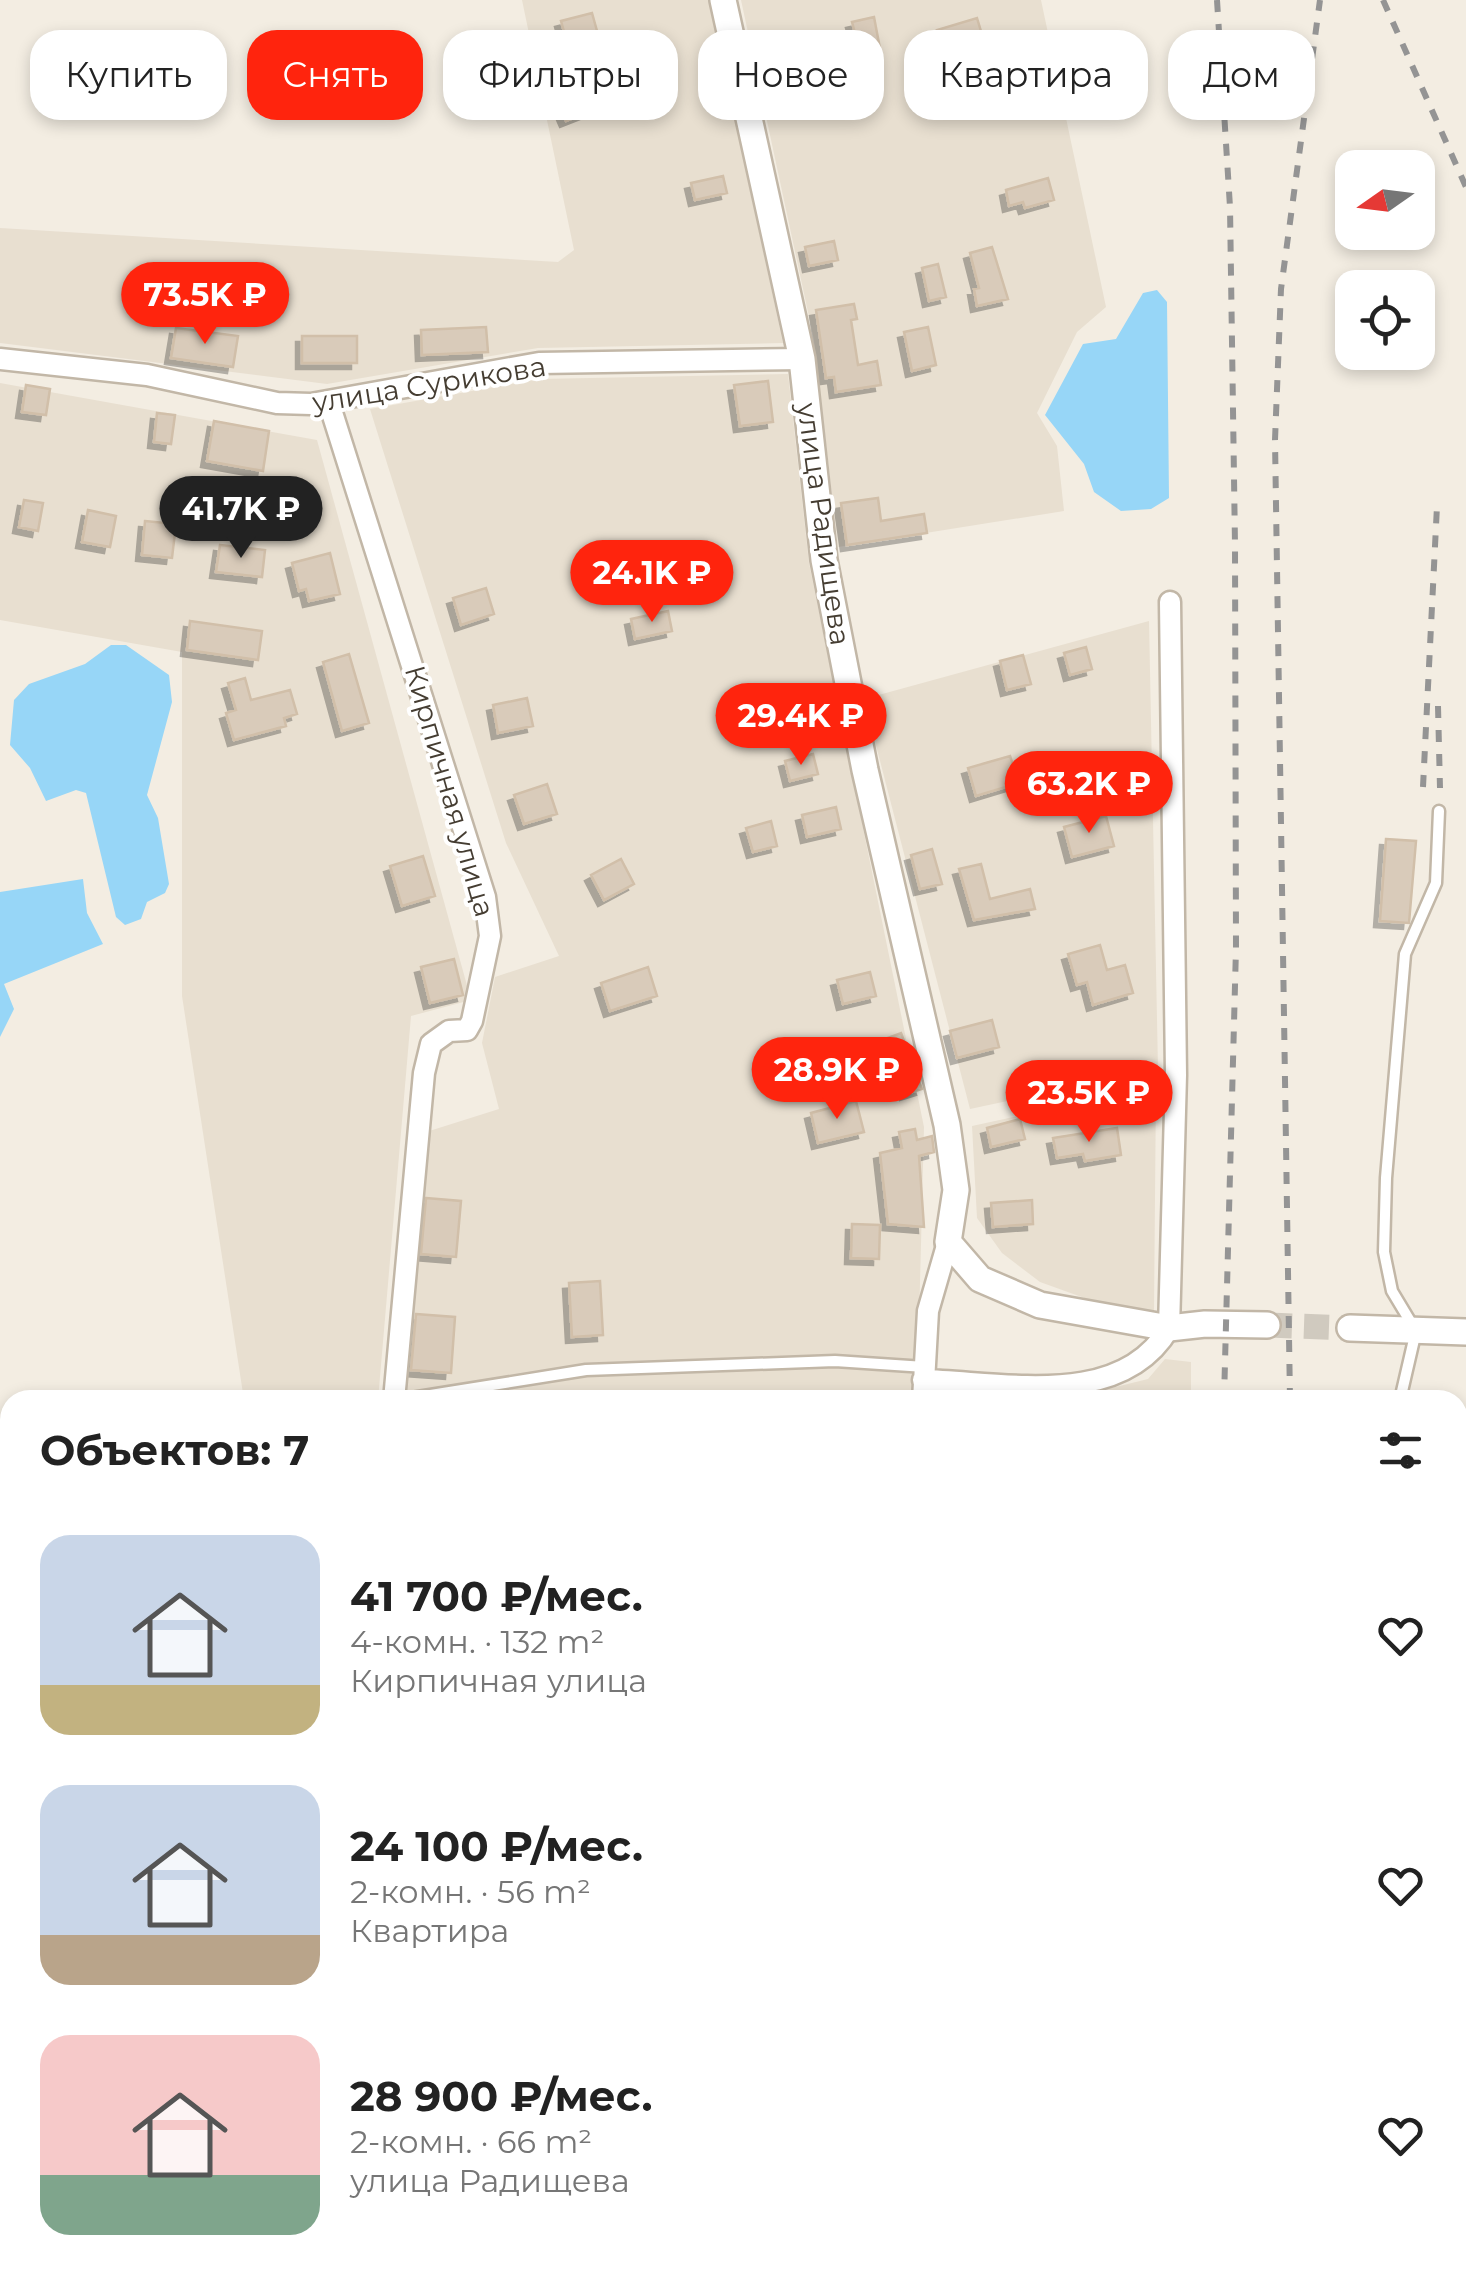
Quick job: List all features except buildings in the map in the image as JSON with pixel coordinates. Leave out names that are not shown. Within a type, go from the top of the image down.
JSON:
[{"type":"street","name":"улица Радищева","points":[[723,0],[802,359],[824,560],[865,770],[947,1125],[956,1190],[948,1242],[928,1310],[924,1382]]},
{"type":"street","name":"улица Сурикова","points":[[0,359],[148,376],[277,403],[329,403],[538,364],[802,359]]},
{"type":"street","name":"Кирпичная улица","points":[[329,403],[461,810],[485,897],[490,936],[472,1021],[467,1030],[449,1030],[431,1044],[424,1073],[397,1390]]},
{"type":"street","points":[[924,1382],[1066,1384],[1103,1380],[1135,1368],[1157,1350],[1169,1328],[1176,1075],[1170,602]]},
{"type":"street","points":[[948,1242],[980,1279],[1040,1305],[1169,1328],[1206,1324],[1267,1326]]},
{"type":"street","points":[[1350,1328],[1466,1332]]},
{"type":"lane","points":[[1402,1390],[1416,1330],[1392,1291],[1384,1252],[1386,1178],[1405,954],[1436,883],[1439,811]]},
{"type":"lane","points":[[459,1390],[586,1370],[835,1361],[924,1382]]},
{"type":"shaded area","points":[[522,0],[709,0],[715,30],[698,30],[698,120],[735,120],[783,343],[538,348],[327,384],[0,343],[0,228],[558,262],[574,250],[547,120],[678,120],[678,30],[528,30]]},
{"type":"shaded area","points":[[741,0],[1041,0],[1047,30],[904,30],[904,120],[1066,120],[1106,307],[1077,332],[1037,413],[1057,446],[1064,511],[838,547],[814,340],[767,120],[884,120],[884,30],[747,30]]},
{"type":"shaded area","points":[[788,374],[809,563],[924,1127],[917,1390],[406,1390],[423,1133],[499,1109],[482,1043],[495,977],[559,956],[506,843],[370,409],[540,379]]},
{"type":"shaded area","points":[[0,383],[317,440],[471,1000],[411,1016],[379,1390],[242,1390],[182,996],[182,652],[0,620]]},
{"type":"shaded area","points":[[1149,621],[1158,1069],[970,1109],[864,699]]},
{"type":"shaded area","points":[[1156,1086],[1154,1312],[1090,1300],[1040,1282],[1002,1253],[977,1218],[972,1126]]},
{"type":"shaded area","points":[[1165,1359],[1191,1362],[1191,1390],[1103,1390],[1148,1379]]},
{"type":"water","points":[[1157,290],[1167,302],[1169,498],[1151,509],[1121,511],[1094,492],[1084,464],[1045,415],[1083,344],[1116,339],[1143,293]]},
{"type":"water","points":[[111,645],[126,645],[169,675],[172,702],[147,795],[158,818],[169,884],[165,893],[147,902],[141,919],[125,925],[116,917],[86,793],[76,790],[46,801],[30,768],[10,745],[14,700],[29,684],[85,664]]},
{"type":"water","points":[[83,879],[87,913],[103,944],[4,984],[14,1009],[0,1037],[0,892]]},
{"type":"tunnel","points":[[1267,1325],[1350,1328]]},
{"type":"railway","points":[[1217,0],[1230,207],[1235,545],[1236,948],[1224,1390]]},
{"type":"railway","points":[[1290,1390],[1275,440],[1281,289],[1320,0]]},
{"type":"railway","points":[[1383,0],[1466,187]]},
{"type":"railway","points":[[1423,787],[1437,506]]},
{"type":"railway","points":[[1438,706],[1440,788]]}]
